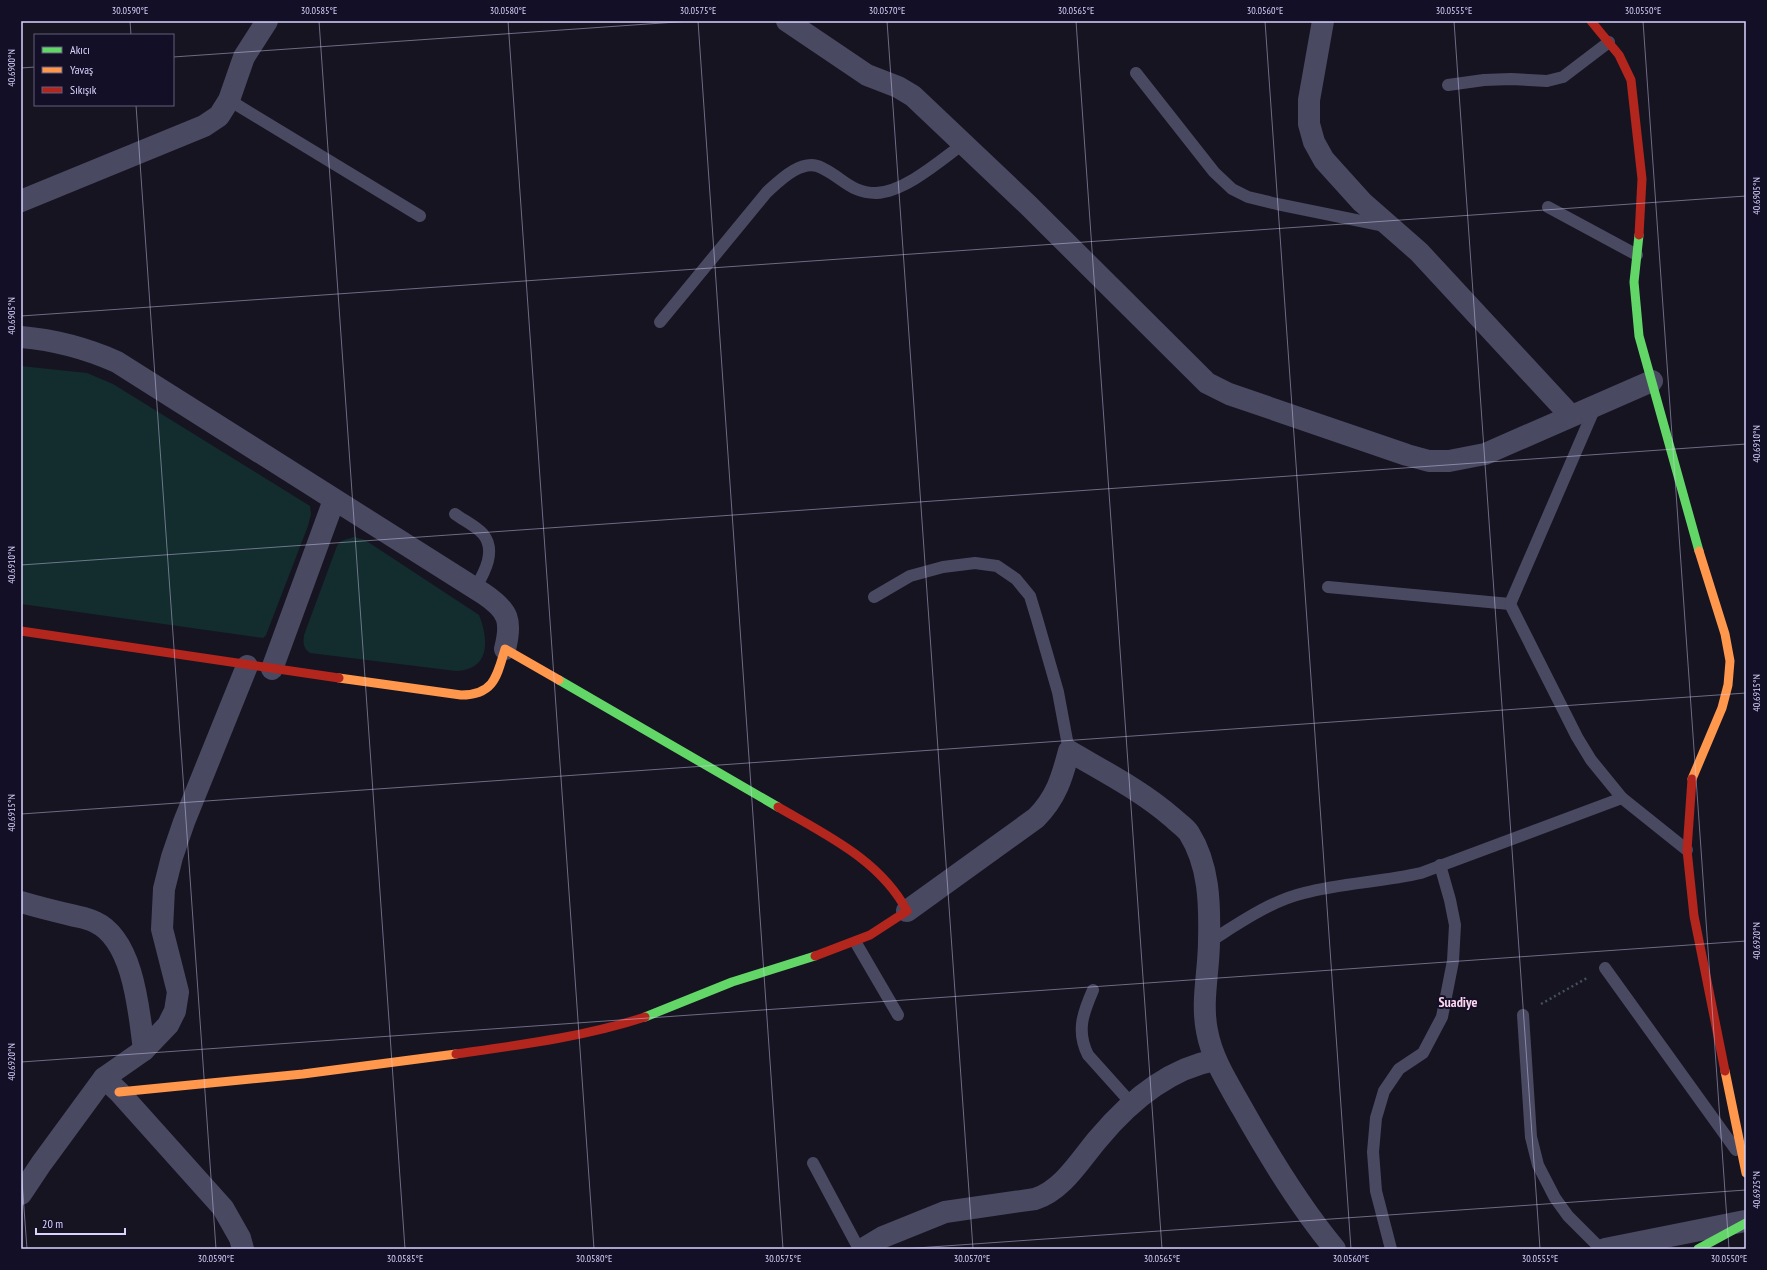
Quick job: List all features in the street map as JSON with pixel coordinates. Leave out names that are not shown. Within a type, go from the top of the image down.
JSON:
[{"type":"street","points":[[21,201],[204,126],[219,116],[229,100],[244,57],[267,21]]},
{"type":"street","points":[[787,21],[867,75],[898,87],[913,96],[1028,205],[1208,383],[1229,394],[1407,455],[1429,460],[1455,460],[1485,454],[1652,381]]},
{"type":"street","points":[[1324,21],[1309,100],[1309,124],[1314,142],[1324,160],[1352,191],[1418,252],[1571,416]]},
{"type":"street","points":[[1591,21],[1619,53],[1626,65],[1631,80],[1642,179],[1642,201],[1634,282],[1639,336],[1709,587],[1725,634],[1730,661],[1728,685],[1722,708],[1693,773],[1690,788],[1687,850],[1694,916],[1746,1173]]},
{"type":"street","points":[[21,337],[68,344],[95,352],[117,362],[498,604],[506,614],[509,624],[505,649],[496,674],[488,687],[478,694],[461,695],[247,666],[21,630]]},
{"type":"street","points":[[272,669],[334,500]]},
{"type":"street","points":[[505,649],[825,834],[875,868],[900,895],[907,911]]},
{"type":"street","points":[[21,1194],[41,1164],[111,1085],[168,1025],[175,1011],[178,992],[162,929],[164,888],[172,857],[247,666]]},
{"type":"street","points":[[111,1085],[374,1067],[511,1046],[615,1026],[656,1013],[729,983],[856,943],[893,923],[907,911],[1036,818],[1053,798],[1059,785],[1069,751],[1156,803],[1188,831],[1199,851],[1206,876],[1209,898],[1210,942],[1205,1011],[1207,1031],[1215,1060],[1255,1131],[1317,1227],[1334,1249]]},
{"type":"street","points":[[21,902],[94,921],[107,929],[116,940],[135,990],[144,1050]]},
{"type":"street","points":[[863,1249],[883,1237],[945,1212],[1035,1199],[1048,1195],[1061,1184],[1118,1116],[1132,1104],[1158,1084],[1178,1072],[1198,1063],[1215,1060]]},
{"type":"street","points":[[111,1085],[223,1208],[234,1226],[243,1249]]},
{"type":"street","points":[[1605,1249],[1746,1222]]},
{"type":"street","points":[[1698,1249],[1746,1222]]},
{"type":"lane","points":[[1448,85],[1484,80],[1511,79],[1547,82],[1563,77],[1609,42]]},
{"type":"lane","points":[[1136,73],[1214,172],[1232,188],[1248,197],[1390,227]]},
{"type":"lane","points":[[229,100],[420,216]]},
{"type":"lane","points":[[660,322],[767,192],[783,177],[811,165],[822,167],[846,185],[863,192],[877,193],[890,191],[912,180],[963,144]]},
{"type":"lane","points":[[1548,207],[1637,255]]},
{"type":"lane","points":[[1510,604],[1597,404]]},
{"type":"lane","points":[[455,514],[482,534],[488,543],[489,554],[486,568],[475,589]]},
{"type":"lane","points":[[874,597],[910,576],[943,567],[974,563],[997,566],[1016,579],[1030,596],[1038,619],[1058,692],[1069,751]]},
{"type":"lane","points":[[1328,587],[1510,604]]},
{"type":"lane","points":[[1510,604],[1577,737],[1595,766],[1622,798],[1687,850]]},
{"type":"lane","points":[[1210,942],[1271,906],[1303,893],[1390,880],[1421,873],[1622,798]]},
{"type":"lane","points":[[1391,1249],[1376,1191],[1372,1152],[1376,1118],[1384,1090],[1399,1069],[1423,1053],[1442,1017],[1453,961],[1455,926],[1450,900],[1440,865]]},
{"type":"lane","points":[[856,943],[898,1015]]},
{"type":"lane","points":[[1605,968],[1743,1159]]},
{"type":"lane","points":[[1093,990],[1083,1013],[1081,1031],[1084,1045],[1088,1054],[1132,1104]]},
{"type":"lane","points":[[1523,1015],[1531,1137],[1538,1165],[1555,1198],[1568,1216],[1601,1249]]},
{"type":"lane","points":[[813,1163],[859,1249]]},
{"type":"path","points":[[1523,1015],[1605,968]]},
{"type":"green space","points":[[21,366],[87,373],[113,384],[310,506],[311,514],[308,526],[266,635],[263,638],[21,604]]},
{"type":"green space","points":[[354,537],[365,540],[479,615],[485,643],[484,652],[481,659],[475,665],[467,669],[456,671],[310,653],[306,649],[304,645],[304,635],[337,546],[341,541]]},
{"type":"traffic: fast","points":[[1639,235],[1634,282],[1639,336],[1699,551]]},
{"type":"traffic: fast","points":[[559,680],[778,807]]},
{"type":"traffic: fast","points":[[645,1017],[732,982],[815,956]]},
{"type":"traffic: fast","points":[[1698,1249],[1746,1223]]},
{"type":"traffic: slow","points":[[1692,779],[1722,708],[1728,685],[1730,661],[1725,634],[1699,551]]},
{"type":"traffic: slow","points":[[339,678],[461,695],[472,694],[481,692],[492,682],[499,668],[505,649],[559,680]]},
{"type":"traffic: slow","points":[[119,1092],[303,1074],[456,1054]]},
{"type":"traffic: slow","points":[[1725,1071],[1746,1173]]},
{"type":"traffic: jam","points":[[1591,21],[1619,55],[1631,80],[1642,179],[1639,235]]},
{"type":"traffic: jam","points":[[21,631],[339,678]]},
{"type":"traffic: jam","points":[[1692,779],[1687,850],[1694,916],[1725,1071]]},
{"type":"traffic: jam","points":[[778,807],[833,839],[867,863],[896,893],[907,911],[870,935],[815,956]]},
{"type":"traffic: jam","points":[[456,1054],[527,1044],[575,1035],[645,1017]]},
{"type":"district","name":"Suadiye","points":[[1458,1002]]}]
